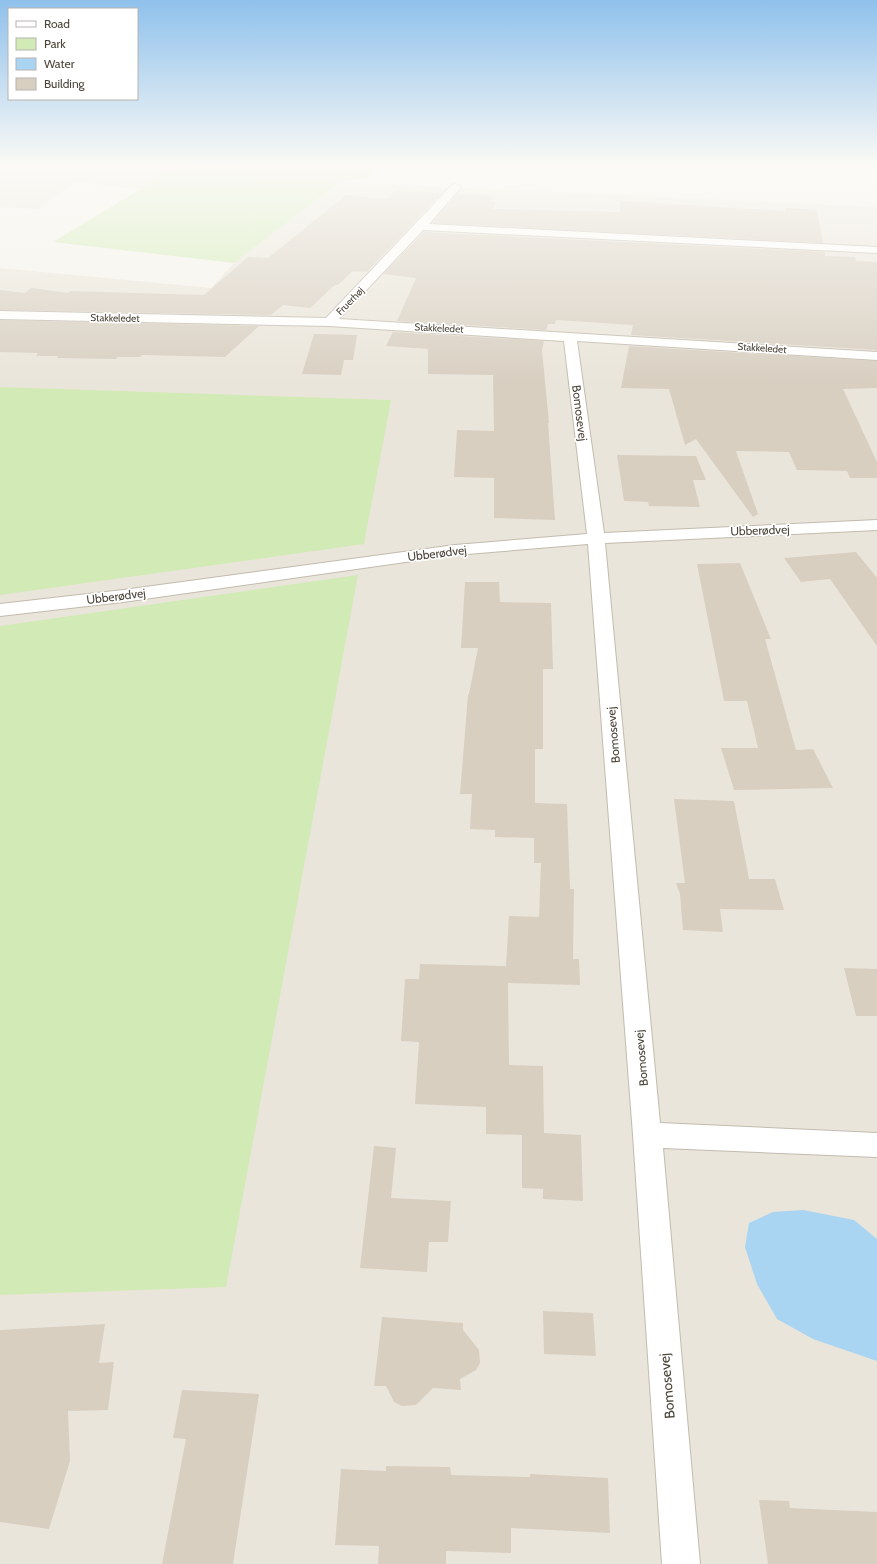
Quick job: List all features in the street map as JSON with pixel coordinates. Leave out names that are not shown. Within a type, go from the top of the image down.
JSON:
[{"type":"street","name":"Fruerhøj","points":[[329,322],[410,237]]},
{"type":"street","points":[[618,237],[877,250]]},
{"type":"street","name":"Stakkeledet","points":[[0,315],[329,322],[877,356]]},
{"type":"street","name":"Bomosevej","points":[[570,336],[596,538],[648,1135],[681,1564]]},
{"type":"street","name":"Ubberødvej","points":[[0,610],[123,596],[454,550],[596,538],[877,526]]},
{"type":"street","points":[[648,1135],[877,1145]]},
{"type":"shaded area","points":[[268,237],[877,237],[877,1564],[0,1564],[0,268],[211,288],[234,263]]},
{"type":"green space","points":[[61,237],[268,237],[234,263],[53,242]]},
{"type":"green space","points":[[0,387],[391,400],[364,544],[0,595]]},
{"type":"green space","points":[[358,575],[226,1287],[0,1295],[0,626]]},
{"type":"water","points":[[803,1210],[854,1220],[877,1239],[877,1361],[813,1339],[777,1319],[757,1284],[745,1247],[749,1223],[773,1212]]},
{"type":"building","points":[[294,237],[400,237],[367,272],[353,271],[310,308],[283,305],[271,315],[0,310],[0,290],[25,293],[31,288],[68,293],[70,291],[204,295],[248,257],[268,258]]},
{"type":"building","points":[[419,237],[524,237],[825,252],[825,256],[855,257],[856,261],[877,262],[877,350],[631,335],[633,325],[556,320],[555,324],[548,324],[546,330],[397,321],[416,278],[383,274]]},
{"type":"building","points":[[705,237],[822,237],[823,243]]},
{"type":"building","points":[[0,320],[259,326],[225,357],[142,355],[140,357],[117,357],[116,359],[57,358],[58,356],[36,356],[38,353],[0,352]]},
{"type":"building","points":[[393,332],[544,341],[542,350],[549,423],[555,520],[494,518],[494,478],[454,477],[457,430],[494,431],[493,375],[428,374],[428,349],[386,346]]},
{"type":"building","points":[[314,334],[357,335],[353,360],[344,360],[341,375],[302,374]]},
{"type":"building","points":[[629,346],[877,361],[877,388],[843,389],[877,462],[877,478],[850,478],[847,471],[797,470],[789,452],[736,451],[758,514],[753,517],[696,439],[685,445],[669,389],[621,388]]},
{"type":"building","points":[[617,455],[696,456],[706,480],[693,480],[700,507],[649,506],[648,502],[624,501]]},
{"type":"building","points":[[856,552],[877,578],[877,646],[830,579],[801,582],[784,558]]},
{"type":"building","points":[[740,563],[771,639],[765,639],[796,750],[813,749],[833,788],[734,790],[721,748],[758,748],[747,701],[724,701],[697,564]]},
{"type":"building","points":[[465,582],[499,582],[500,602],[551,603],[553,669],[543,669],[543,749],[535,749],[535,803],[567,804],[570,889],[574,889],[573,959],[579,959],[580,985],[508,983],[509,1065],[543,1066],[544,1133],[581,1135],[583,1201],[543,1199],[543,1189],[522,1188],[522,1135],[486,1134],[486,1107],[415,1104],[419,1042],[401,1041],[405,979],[419,979],[420,964],[506,966],[509,916],[539,917],[541,863],[534,863],[534,838],[495,837],[495,830],[470,829],[472,794],[460,794],[468,695],[478,648],[461,648]]},
{"type":"building","points":[[674,799],[734,801],[749,879],[775,879],[784,910],[720,909],[723,932],[683,930],[680,894],[676,883],[685,883]]},
{"type":"building","points":[[844,968],[877,969],[877,1016],[856,1016]]},
{"type":"building","points":[[374,1146],[396,1148],[391,1198],[451,1201],[448,1242],[429,1242],[427,1272],[360,1268]]},
{"type":"building","points":[[543,1311],[593,1313],[596,1356],[544,1354]]},
{"type":"building","points":[[382,1317],[463,1323],[463,1330],[479,1350],[480,1363],[476,1370],[460,1379],[461,1390],[433,1388],[416,1405],[402,1406],[394,1402],[386,1386],[374,1386]]},
{"type":"building","points":[[105,1324],[99,1363],[114,1362],[108,1410],[68,1411],[70,1461],[49,1529],[0,1522],[0,1330]]},
{"type":"building","points":[[182,1390],[259,1394],[233,1564],[162,1564],[186,1439],[173,1438]]},
{"type":"building","points":[[386,1466],[450,1467],[451,1475],[530,1477],[530,1474],[608,1478],[610,1533],[511,1528],[511,1553],[446,1551],[446,1564],[378,1564],[379,1546],[335,1545],[341,1469],[386,1471]]},
{"type":"building","points":[[759,1500],[789,1501],[790,1508],[877,1512],[877,1564],[768,1564]]}]
